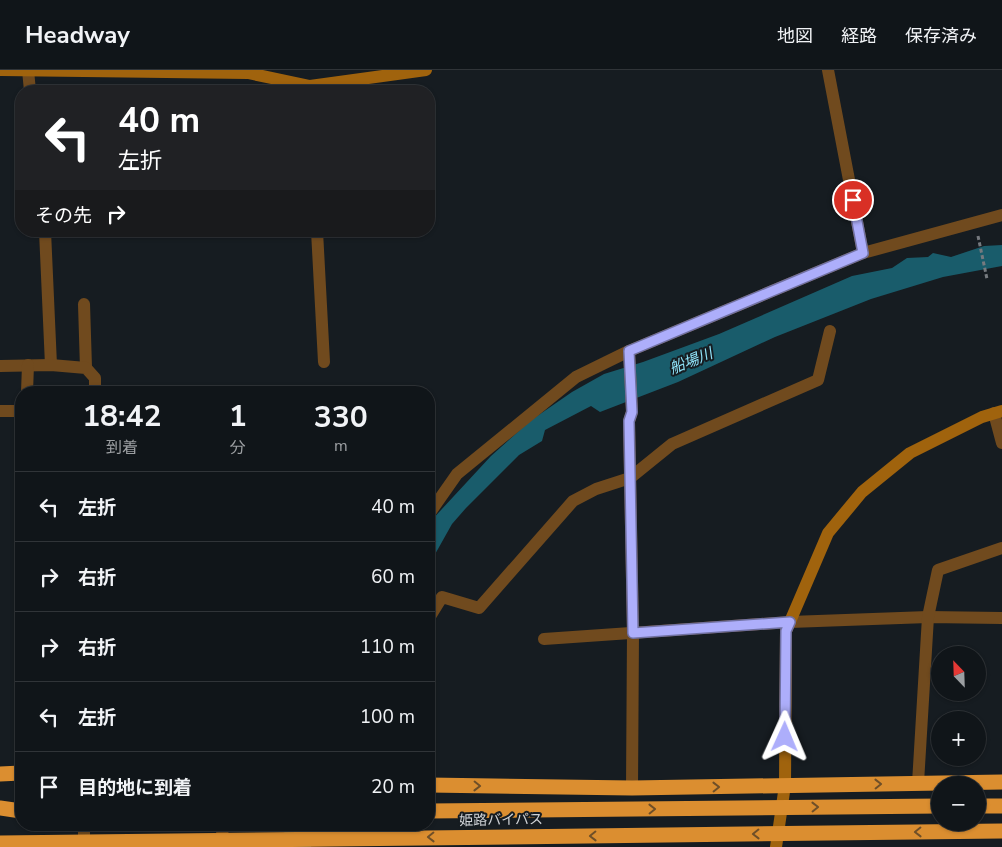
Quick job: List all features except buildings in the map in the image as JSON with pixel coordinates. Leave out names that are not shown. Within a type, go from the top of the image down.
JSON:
[{"type":"highway","points":[[0,774],[15,773]]},
{"type":"highway","points":[[435,785],[632,788],[1002,782]]},
{"type":"highway","name":"姫路バイパス","points":[[435,811],[931,806]]},
{"type":"highway","points":[[986,806],[1002,806]]},
{"type":"highway","points":[[0,808],[15,810]]},
{"type":"highway","points":[[0,812],[15,811]]},
{"type":"highway","name":"姫路バイパス","points":[[0,843],[205,839],[1002,831]]},
{"type":"highway","points":[[117,847],[205,839]]},
{"type":"street","points":[[1,70],[248,73],[294,85]]},
{"type":"street","points":[[28,70],[29,85]]},
{"type":"street","points":[[334,85],[426,70]]},
{"type":"street","points":[[828,70],[863,253]]},
{"type":"street","points":[[435,505],[457,474],[576,377],[629,351],[863,253],[1002,216]]},
{"type":"street","points":[[45,237],[51,365]]},
{"type":"street","points":[[317,237],[324,362]]},
{"type":"street","points":[[84,304],[86,368],[95,378],[95,386]]},
{"type":"street","points":[[435,608],[442,597],[479,608],[573,501],[596,489],[630,478],[672,444],[818,380],[830,331]]},
{"type":"street","points":[[629,351],[632,412],[629,421],[633,633],[632,788]]},
{"type":"street","points":[[0,366],[51,365],[86,368]]},
{"type":"street","points":[[27,386],[28,366]]},
{"type":"street","points":[[0,411],[15,411]]},
{"type":"street","points":[[776,847],[785,785],[786,631],[828,533],[862,492],[910,453],[982,417],[998,412],[1002,443]]},
{"type":"street","points":[[918,783],[928,618],[938,570],[1002,548]]},
{"type":"street","points":[[544,639],[790,622],[1002,618]]},
{"type":"street","points":[[84,831],[84,847]]},
{"type":"street","points":[[219,847],[223,831]]},
{"type":"path","points":[[976,223],[987,279]]},
{"type":"water","name":"船場川","points":[[1002,245],[1002,266],[943,277],[871,299],[775,337],[678,382],[600,412],[591,406],[545,430],[542,441],[519,455],[466,508],[452,524],[435,554],[435,517],[491,456],[530,421],[572,392],[604,374],[719,334],[852,276],[892,268],[907,258],[928,257],[933,253],[951,257],[984,246]]},
{"type":"water","points":[[284,831],[315,831],[311,847],[283,847]]},
{"type":"route","points":[[785,737],[786,631],[790,622],[633,633],[629,421],[632,412],[629,351],[863,253],[853,200]]}]
